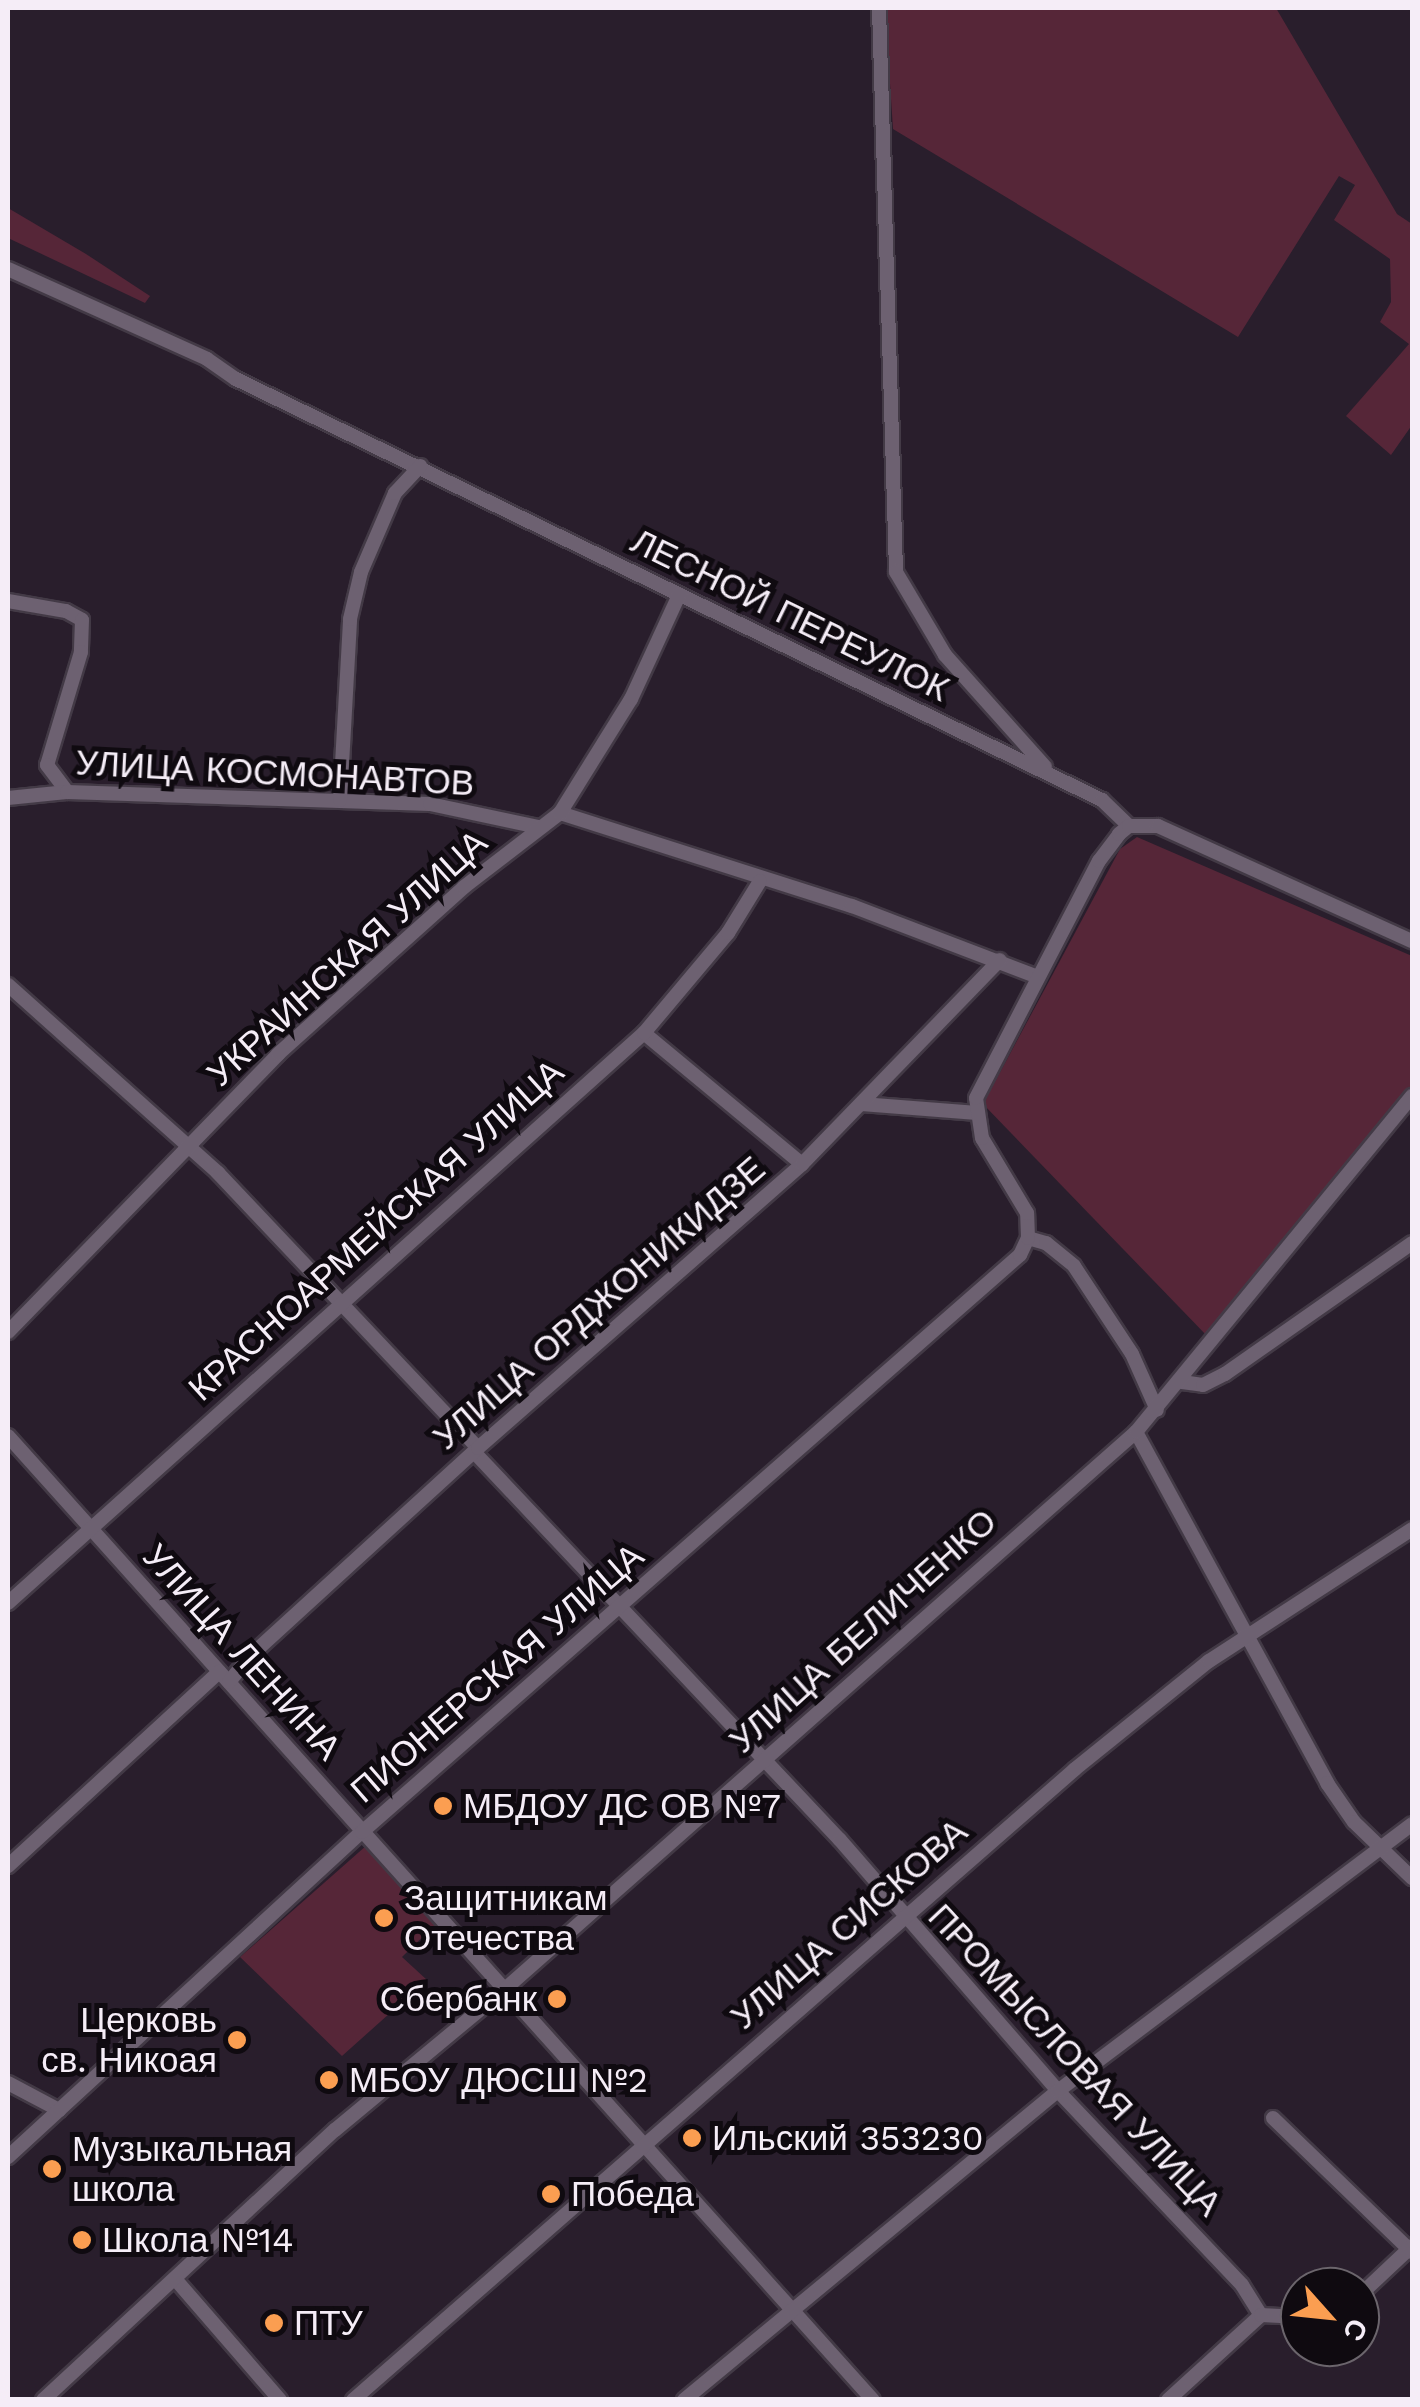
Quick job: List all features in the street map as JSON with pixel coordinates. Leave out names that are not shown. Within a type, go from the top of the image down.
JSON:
[{"type":"street","points":[[879,8],[896,572],[945,655],[1052,775]]},
{"type":"street","name":"ЛЕСНОЙ ПЕРЕУЛОК","points":[[8,269],[207,359],[679,596],[1052,775],[1118,810],[1129,826]]},
{"type":"street","points":[[340,800],[354,603],[395,493],[420,466]]},
{"type":"street","name":"УКРАИНСКАЯ УЛИЦА","points":[[8,1332],[189,1150],[278,1054],[538,827],[560,813],[631,699],[679,596]]},
{"type":"street","points":[[8,601],[66,611],[82,620],[81,652],[48,765],[28,796]]},
{"type":"street","points":[[48,765],[67,792]]},
{"type":"street","name":"УЛИЦА КОСМОНАВТОВ","points":[[8,798],[67,792],[340,800],[487,812],[538,827]]},
{"type":"street","points":[[560,813],[760,881],[852,906],[1038,976]]},
{"type":"street","points":[[1157,1410],[1132,1354],[1074,1266],[1046,1243],[1028,1238],[1026,1213],[982,1138],[976,1112],[982,1081],[1099,861],[1129,826],[1158,826],[1412,941]]},
{"type":"street","name":"КРАСНОАРМЕЙСКАЯ УЛИЦА","points":[[8,1603],[644,1033],[728,933],[760,881]]},
{"type":"street","name":"УЛИЦА ОРДЖОНИКИДЗЕ","points":[[8,1866],[802,1164],[1000,960]]},
{"type":"street","name":"ПРОМЫСЛОВАЯ УЛИЦА","points":[[8,986],[189,1150],[341,1301],[764,1759],[1058,2091],[1242,2285],[1261,2315]]},
{"type":"street","points":[[644,1033],[802,1164]]},
{"type":"street","name":"УЛИЦА БЕЛИЧЕНКО","points":[[42,2400],[335,2130],[505,1989],[1136,1432],[1182,1382],[1412,1096]]},
{"type":"street","points":[[862,1104],[976,1112]]},
{"type":"street","name":"ПИОНЕРСКАЯ УЛИЦА","points":[[8,2157],[362,1832],[1020,1255],[1028,1238]]},
{"type":"street","points":[[1182,1382],[1202,1386],[1225,1374],[1412,1244]]},
{"type":"street","points":[[1136,1432],[1327,1783],[1380,1848],[1412,1878]]},
{"type":"street","name":"УЛИЦА ЛЕНИНА","points":[[8,1436],[874,2400]]},
{"type":"street","name":"УЛИЦА СИСКОВА","points":[[352,2400],[646,2145],[901,1914],[1248,1634],[1412,1529]]},
{"type":"street","points":[[684,2400],[1058,2091],[1412,1824]]},
{"type":"street","points":[[8,2083],[59,2110]]},
{"type":"street","points":[[1272,2118],[1412,2249],[1380,2277]]},
{"type":"street","points":[[176,2280],[280,2400]]},
{"type":"street","points":[[1168,2400],[1261,2315],[1280,2316]]},
{"type":"shaded area","points":[[885,8],[1276,8],[1397,214],[1412,224],[1412,425],[1391,455],[1346,416],[1409,344],[1380,322],[1391,302],[1390,259],[1334,220],[1355,185],[1339,176],[1238,337],[893,129]]},
{"type":"shaded area","points":[[8,208],[150,296],[145,303],[8,238]]},
{"type":"shaded area","points":[[1137,837],[1412,956],[1412,1087],[1209,1338],[983,1104],[1120,849]]},
{"type":"shaded area","points":[[367,1845],[435,1925],[402,1957],[427,1980],[342,2056],[240,1957]]},
{"type":"place","name":"МБДОУ ДС ОВ №7","points":[[443,1806]]},
{"type":"place","name":"Защитникам Отечества","points":[[384,1918]]},
{"type":"place","name":"Сбербанк","points":[[557,1999]]},
{"type":"place","name":"Церковь св. Никоая","points":[[237,2040]]},
{"type":"place","name":"МБОУ ДЮСШ №2","points":[[329,2080]]},
{"type":"place","name":"Ильский 353230","points":[[692,2138]]},
{"type":"place","name":"Музыкальная школа","points":[[52,2169]]},
{"type":"place","name":"Победа","points":[[551,2194]]},
{"type":"place","name":"Школа №14","points":[[82,2240]]},
{"type":"place","name":"ПТУ","points":[[274,2323]]}]
